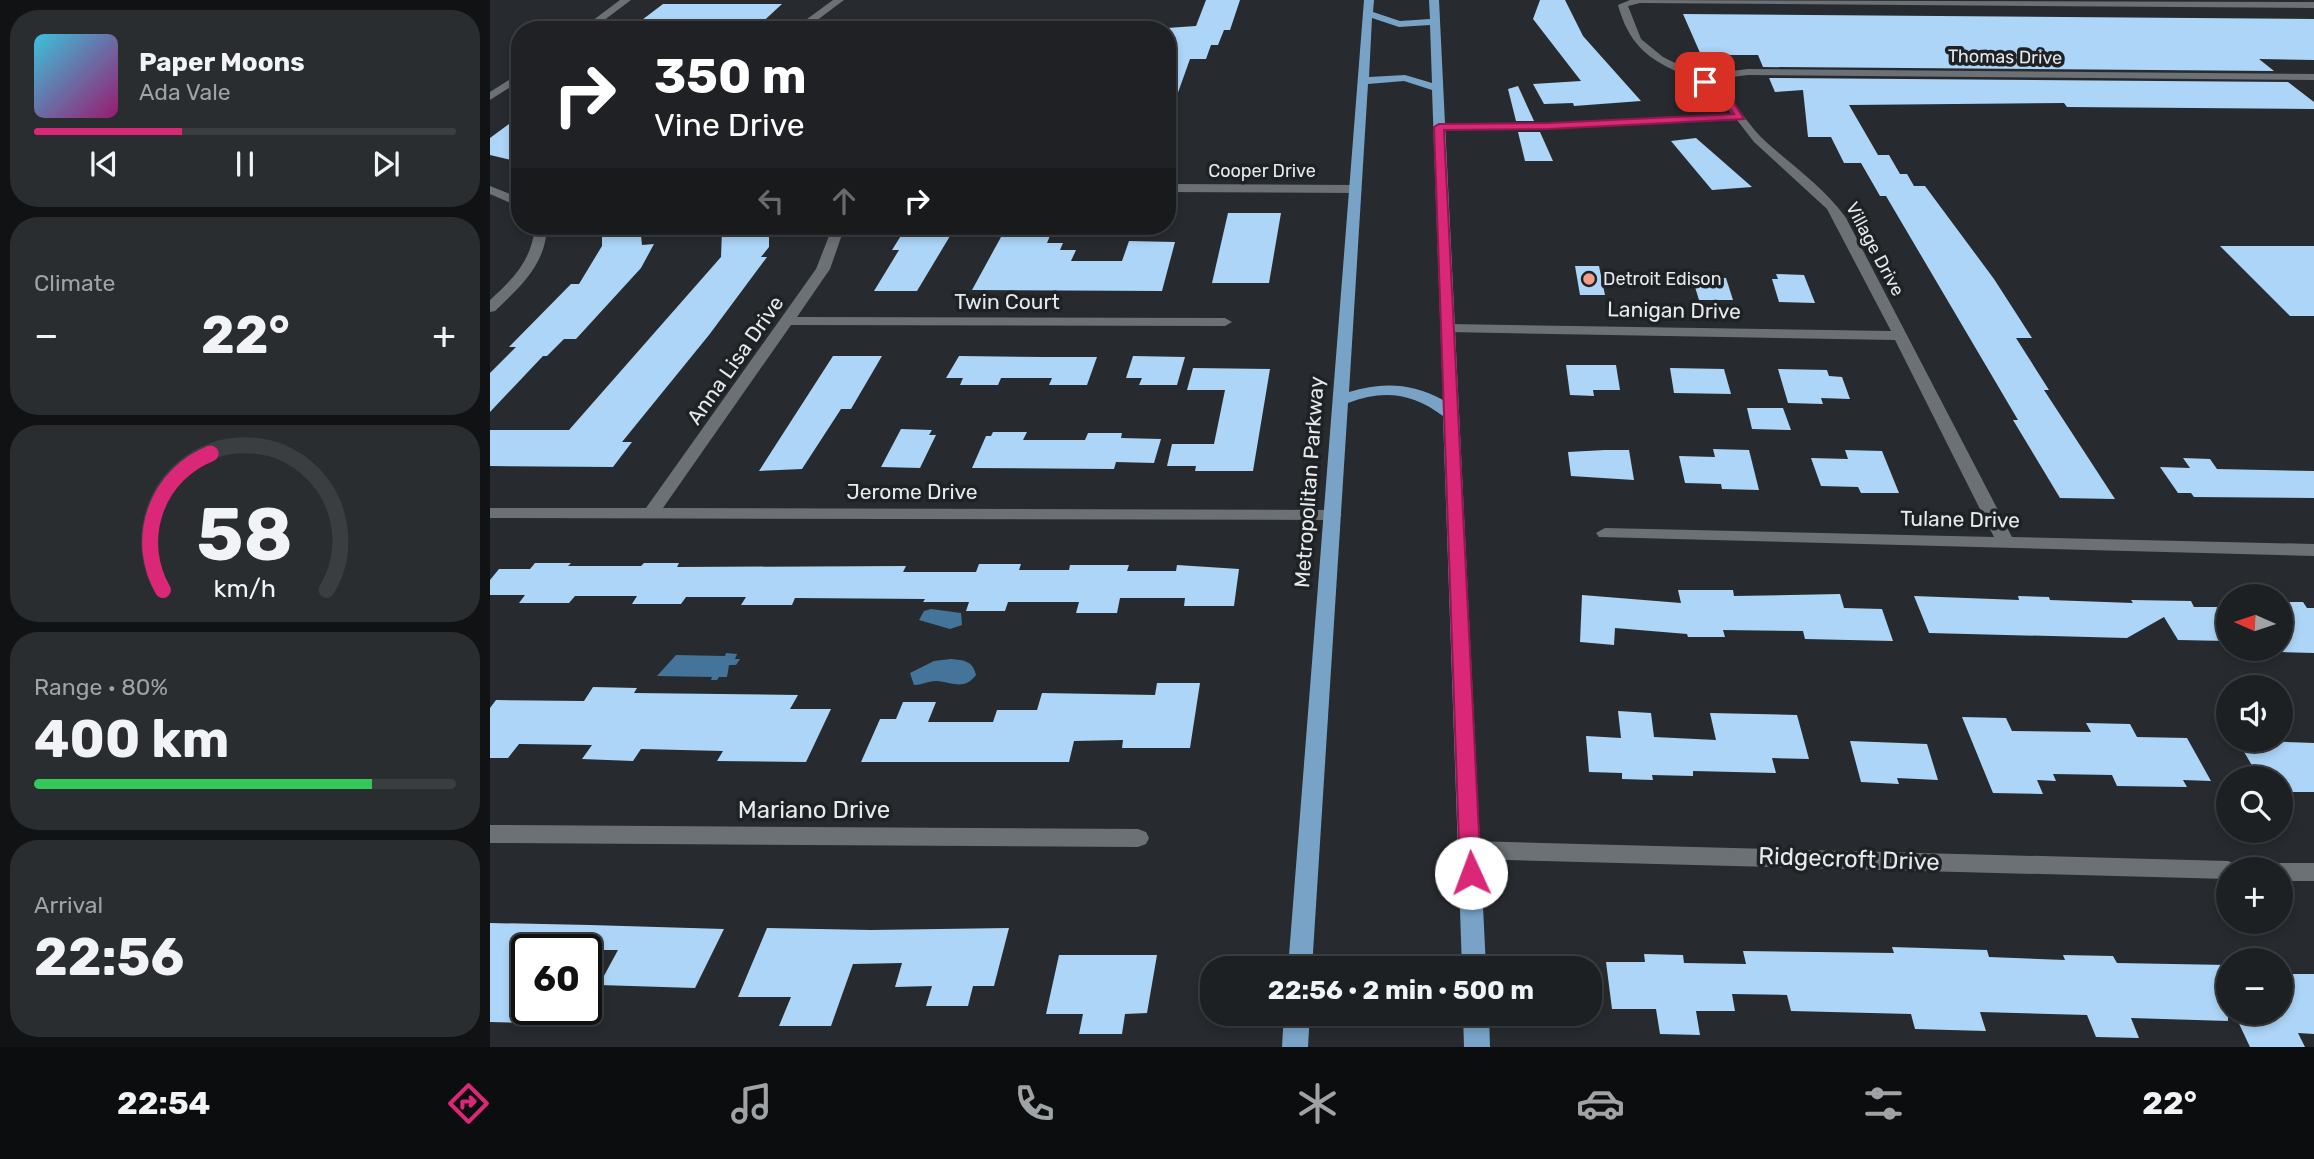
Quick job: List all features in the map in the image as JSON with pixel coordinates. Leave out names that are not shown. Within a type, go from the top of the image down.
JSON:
[{"type":"main road","points":[[1434,0],[1474,956]]},
{"type":"main road","points":[[1369,7],[1399,24],[1435,22]]},
{"type":"main road","name":"Metropolitan Parkway","points":[[1301,956],[1369,7]]},
{"type":"main road","points":[[1363,80],[1405,78],[1437,88]]},
{"type":"main road","points":[[1341,400],[1372,389],[1400,389],[1425,396],[1451,414]]},
{"type":"main road","points":[[1295,1047],[1296,1026]]},
{"type":"main road","points":[[1476,1026],[1477,1047]]},
{"type":"street","points":[[597,21],[626,0]]},
{"type":"street","points":[[810,21],[839,0]]},
{"type":"street","name":"Village Drive","points":[[2006,543],[1826,197],[1758,140],[1720,92],[1697,78],[1660,62],[1635,41],[1623,6],[1627,2],[2129,2]]},
{"type":"street","points":[[2129,2],[2314,5]]},
{"type":"street","name":"Thomas Drive","points":[[1697,78],[1748,72],[2314,77]]},
{"type":"street","points":[[490,97],[511,82]]},
{"type":"street","points":[[1439,127],[1549,126],[1741,117]]},
{"type":"street","name":"Cooper Drive","points":[[1176,188],[1356,188]]},
{"type":"street","points":[[490,190],[511,198]]},
{"type":"street","points":[[490,308],[530,267],[539,252],[540,235]]},
{"type":"street","name":"Anna Lisa Drive","points":[[652,512],[789,321],[823,269],[836,235]]},
{"type":"street","name":"Twin Court","points":[[789,321],[1225,322]]},
{"type":"street","name":"Lanigan Drive","points":[[1447,328],[1900,336]]},
{"type":"street","name":"Jerome Drive","points":[[490,513],[1333,515]]},
{"type":"street","name":"Tulane Drive","points":[[1605,533],[2314,550]]},
{"type":"street","name":"Mariano Drive","points":[[490,834],[1138,838]]},
{"type":"street","name":"Ridgecroft Drive","points":[[1470,849],[2216,870]]},
{"type":"street","points":[[2293,872],[2314,873]]},
{"type":"water","points":[[931,609],[961,613],[962,625],[950,629],[919,620],[924,611]]},
{"type":"water","points":[[726,653],[737,654],[735,659],[740,659],[736,665],[729,665],[727,677],[711,680],[712,677],[657,676],[676,655],[725,656]]},
{"type":"water","points":[[951,659],[967,662],[976,675],[962,684],[936,681],[914,685],[910,673],[934,661]]},
{"type":"building","points":[[1206,0],[1240,0],[1230,30],[1224,30],[1218,45],[1211,45],[1206,59],[1190,59],[1176,98],[1176,27],[1196,26]]},
{"type":"building","points":[[1540,0],[1565,0],[1583,36],[1641,101],[1574,106],[1573,103],[1544,104],[1533,84],[1581,81],[1533,19]]},
{"type":"building","points":[[663,4],[782,4],[764,21],[641,21]]},
{"type":"building","points":[[1683,14],[2314,19],[2314,60],[2259,59],[2274,71],[1763,67],[1758,55],[1701,55]]},
{"type":"building","points":[[1769,78],[2288,82],[2314,102],[2314,109],[2067,107],[2064,103],[1849,105],[1878,155],[1889,155],[1900,174],[1907,174],[1914,186],[1925,186],[1994,279],[2032,338],[2016,338],[2049,390],[2044,390],[2115,499],[2060,498],[2013,420],[2018,420],[1886,196],[1880,196],[1861,163],[1844,163],[1831,137],[1808,137],[1803,90],[1775,92]]},
{"type":"building","points":[[1518,86],[1534,121],[1516,121],[1508,89]]},
{"type":"building","points":[[511,123],[511,160],[490,155],[490,138]]},
{"type":"building","points":[[1518,132],[1540,132],[1553,161],[1525,161]]},
{"type":"building","points":[[1696,138],[1752,187],[1712,190],[1671,141]]},
{"type":"building","points":[[1228,213],[1281,213],[1269,283],[1212,283]]},
{"type":"building","points":[[602,235],[641,235],[642,245],[654,244],[641,268],[576,339],[564,339],[547,356],[543,356],[490,412],[490,373],[516,347],[509,347],[571,284],[579,284],[602,246]]},
{"type":"building","points":[[722,235],[769,235],[769,247],[761,257],[767,257],[709,335],[622,442],[632,442],[613,467],[490,466],[490,430],[569,430],[721,257]]},
{"type":"building","points":[[901,235],[951,235],[917,291],[874,291],[899,250],[892,250]]},
{"type":"building","points":[[1002,235],[1050,235],[1047,243],[1063,243],[1060,250],[1076,250],[1071,261],[1122,261],[1129,241],[1175,242],[1162,291],[972,290]]},
{"type":"building","points":[[2220,246],[2314,246],[2314,316],[2290,316]]},
{"type":"building","name":"Detroit Edison","points":[[1575,266],[1599,266],[1605,295],[1580,295]]},
{"type":"building","points":[[1776,274],[1804,275],[1815,303],[1779,302],[1772,279],[1778,279]]},
{"type":"building","points":[[1692,277],[1726,278],[1733,300],[1699,300]]},
{"type":"building","points":[[833,356],[882,356],[851,409],[841,409],[802,469],[759,471]]},
{"type":"building","points":[[959,356],[1097,357],[1087,385],[1049,385],[1052,378],[1001,378],[998,385],[960,385],[963,378],[946,378]]},
{"type":"building","points":[[1133,356],[1185,357],[1177,385],[1139,385],[1142,378],[1126,378]]},
{"type":"building","points":[[1566,365],[1616,365],[1620,390],[1593,390],[1594,396],[1570,395]]},
{"type":"building","points":[[1193,368],[1270,369],[1253,471],[1195,471],[1196,466],[1167,466],[1172,444],[1214,444],[1225,390],[1187,390]]},
{"type":"building","points":[[1670,368],[1724,369],[1731,394],[1674,393]]},
{"type":"building","points":[[1778,369],[1827,370],[1829,376],[1842,377],[1850,399],[1821,398],[1823,404],[1788,403]]},
{"type":"building","points":[[1747,408],[1783,408],[1791,430],[1752,429]]},
{"type":"building","points":[[901,429],[932,430],[929,435],[936,435],[920,468],[881,467]]},
{"type":"building","points":[[993,432],[1027,432],[1023,440],[1085,440],[1088,433],[1122,433],[1121,438],[1161,439],[1154,463],[1116,462],[1114,469],[972,468],[986,436],[991,436]]},
{"type":"building","points":[[1713,449],[1749,450],[1759,490],[1722,489],[1721,484],[1685,483],[1679,456],[1715,457]]},
{"type":"building","points":[[1629,450],[1634,480],[1571,476],[1568,452]]},
{"type":"building","points":[[1845,450],[1882,451],[1899,493],[1861,493],[1858,487],[1821,486],[1811,458],[1848,459]]},
{"type":"building","points":[[2183,458],[2210,459],[2217,469],[2314,471],[2314,498],[2194,497],[2191,493],[2178,493],[2160,467],[2190,468]]},
{"type":"building","points":[[535,563],[641,566],[644,563],[679,563],[677,567],[906,566],[903,572],[976,572],[979,564],[1021,564],[1019,570],[1069,570],[1070,565],[1129,565],[1127,571],[1176,571],[1177,565],[1239,569],[1234,606],[1184,606],[1185,598],[1120,598],[1117,613],[1076,613],[1079,602],[1008,602],[1005,611],[966,611],[969,602],[923,602],[925,599],[795,598],[792,605],[741,605],[746,597],[686,597],[681,604],[632,604],[637,596],[575,596],[569,603],[519,603],[525,595],[490,595],[490,580],[499,569],[530,569]]},
{"type":"building","points":[[1678,590],[1733,590],[1734,596],[1840,594],[1844,608],[1882,609],[1893,641],[1805,639],[1803,631],[1723,630],[1725,637],[1688,637],[1687,634],[1615,628],[1614,645],[1580,642],[1582,595],[1681,603]]},
{"type":"building","points":[[1914,596],[2019,600],[2018,596],[2133,603],[2131,600],[2191,601],[2194,607],[2216,607],[2216,641],[2178,640],[2164,617],[2127,638],[1929,633]]},
{"type":"building","points":[[2293,602],[2303,602],[2307,608],[2314,608],[2314,653],[2293,652]]},
{"type":"building","points":[[1157,683],[1200,683],[1190,748],[1122,748],[1123,740],[1074,741],[1069,762],[861,762],[880,719],[896,719],[903,702],[936,702],[928,722],[993,722],[997,710],[1037,710],[1042,693],[1155,695]]},
{"type":"building","points":[[593,687],[637,688],[634,693],[798,695],[790,709],[831,709],[806,762],[717,761],[723,751],[641,749],[633,761],[582,759],[592,745],[519,744],[508,758],[490,758],[490,708],[496,700],[584,701]]},
{"type":"building","points":[[1618,711],[1651,713],[1654,737],[1716,740],[1710,713],[1797,715],[1809,759],[1772,758],[1776,773],[1693,771],[1693,776],[1652,775],[1653,780],[1622,779],[1622,773],[1589,772],[1586,736],[1621,738]]},
{"type":"building","points":[[1962,717],[2006,718],[2012,731],[2091,732],[2086,723],[2130,724],[2137,737],[2187,738],[2211,781],[2183,780],[2187,787],[2117,786],[2112,775],[2053,774],[2056,781],[2037,780],[2043,794],[1993,793]]},
{"type":"building","points":[[1850,741],[1927,744],[1938,780],[1897,778],[1899,784],[1861,782]]},
{"type":"building","points":[[2293,742],[2314,743],[2314,792],[2293,792],[2293,766],[2252,766],[2244,752],[2293,752]]},
{"type":"building","points":[[490,923],[724,929],[695,988],[602,985],[602,979],[618,950],[602,950],[602,934],[511,934],[511,1023],[490,1022]]},
{"type":"building","points":[[767,928],[1009,928],[994,986],[973,986],[968,1006],[926,1006],[932,986],[895,987],[902,963],[853,964],[831,1026],[779,1026],[791,997],[738,997]]},
{"type":"building","points":[[1892,947],[1987,950],[1989,957],[2065,960],[2063,955],[2113,956],[2117,963],[2216,965],[2216,1021],[2131,1018],[2139,1038],[2096,1037],[2087,1015],[1980,1012],[1986,1031],[1915,1029],[1911,1014],[1791,1011],[1787,995],[1732,994],[1735,1011],[1696,1011],[1700,1035],[1660,1034],[1656,1009],[1612,1009],[1606,962],[1645,962],[1644,954],[1683,955],[1684,963],[1746,964],[1743,951],[1894,953]]},
{"type":"building","points":[[1059,955],[1157,955],[1147,1013],[1125,1014],[1122,1034],[1079,1034],[1083,1014],[1046,1014]]},
{"type":"building","points":[[2293,974],[2314,974],[2314,1034],[2298,1033],[2305,1047],[2250,1047],[2240,1025],[2293,1025]]},
{"type":"place","name":"Detroit Edison","points":[[1589,279]]},
{"type":"route","points":[[1471,873],[1439,127],[1549,126],[1741,117],[1720,92],[1705,82]]}]
